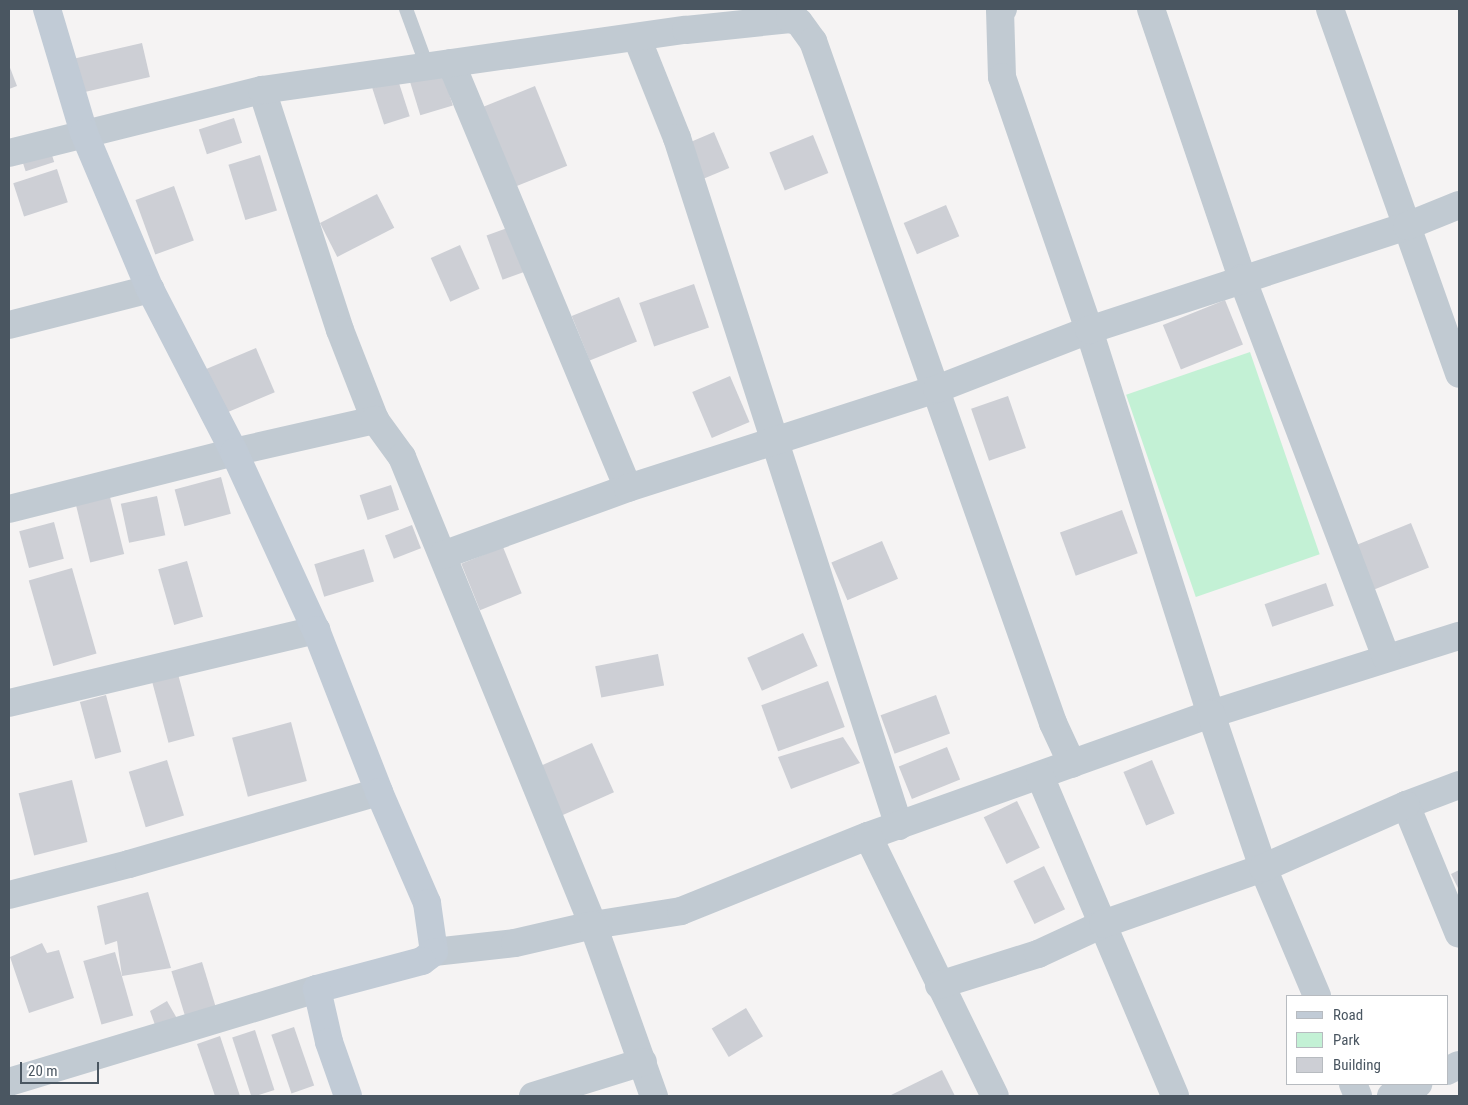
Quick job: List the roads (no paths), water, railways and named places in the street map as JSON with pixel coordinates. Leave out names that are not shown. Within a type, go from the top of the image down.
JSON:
[{"type":"street","points":[[47,9],[84,133],[150,289],[234,452],[316,630],[379,792],[427,904],[434,952]]},
{"type":"street","points":[[1003,9],[1000,10],[1002,76],[1089,330],[1262,868],[1317,995]]},
{"type":"street","points":[[1151,9],[1242,278],[1386,658]]},
{"type":"street","points":[[1330,9],[1459,374]]},
{"type":"street","points":[[9,153],[262,90],[686,30],[790,19],[806,28],[937,389],[1053,723],[1072,764]]},
{"type":"street","points":[[637,38],[677,138],[899,826]]},
{"type":"street","points":[[439,65],[628,488]]},
{"type":"street","points":[[262,90],[340,330],[375,420],[402,458],[443,555],[592,925],[654,1096]]},
{"type":"street","points":[[443,555],[628,488],[775,439],[937,389],[1089,330],[1242,278],[1407,226],[1459,205]]},
{"type":"street","points":[[9,325],[150,289]]},
{"type":"street","points":[[9,509],[234,452],[375,420]]},
{"type":"street","points":[[9,703],[316,630]]},
{"type":"street","points":[[9,1082],[71,1066],[317,989],[422,962],[434,952],[515,943],[592,925],[681,911],[868,836],[1211,714],[1459,636]]},
{"type":"street","points":[[1040,776],[1175,1096]]},
{"type":"street","points":[[939,985],[1038,954],[1103,924],[1262,868],[1459,785]]},
{"type":"street","points":[[9,895],[129,864],[379,792]]},
{"type":"street","points":[[1406,806],[1459,934]]},
{"type":"street","points":[[868,836],[939,985],[995,1096]]},
{"type":"street","points":[[317,989],[329,1042],[348,1096]]},
{"type":"street","points":[[533,1096],[643,1062]]},
{"type":"street","points":[[1391,1096],[1416,1085]]},
{"type":"lane","points":[[406,9],[439,65]]}]
